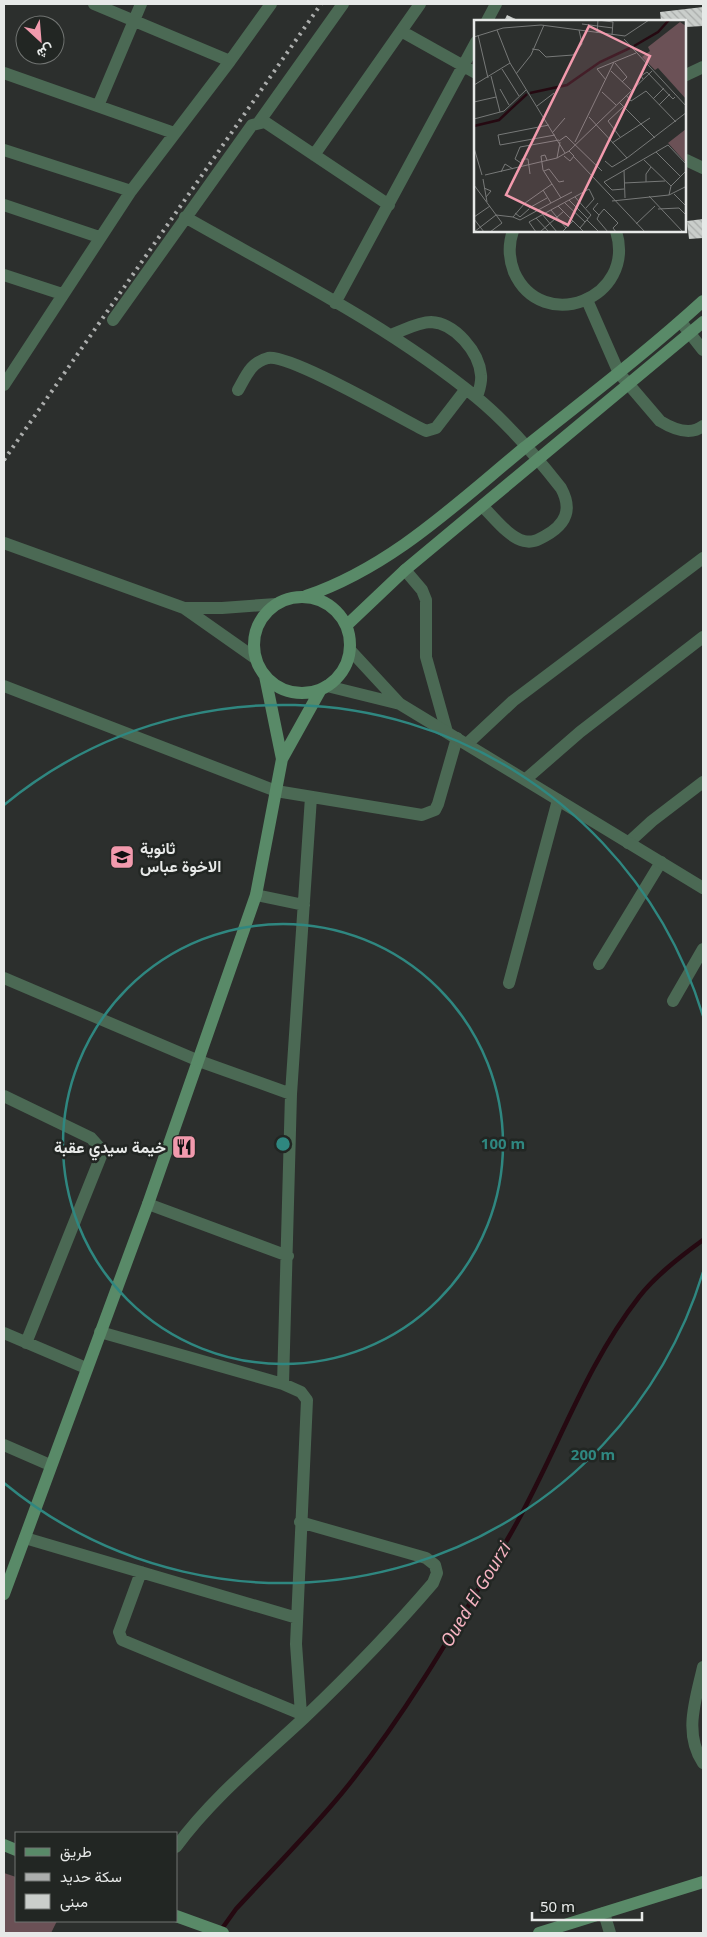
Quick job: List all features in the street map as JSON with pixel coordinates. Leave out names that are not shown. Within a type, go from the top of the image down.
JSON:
[{"type":"main road","points":[[282,760],[264,676],[255,658],[254,637],[262,618],[276,604],[291,598],[306,596],[350,579],[390,556],[619,373],[703,302]]},
{"type":"main road","points":[[347,625],[405,570],[703,322]]},
{"type":"main road","points":[[264,676],[285,690],[309,693],[324,688],[339,677],[347,664],[350,650],[347,625],[337,611],[323,601],[306,596]]},
{"type":"main road","points":[[4,1594],[50,1465],[148,1204],[256,895],[282,760],[324,688]]},
{"type":"main road","points":[[539,1933],[703,1882]]},
{"type":"main road","points":[[182,1918],[223,1933]]},
{"type":"street","points":[[94,4],[230,61]]},
{"type":"street","points":[[98,106],[141,4]]},
{"type":"street","points":[[4,385],[99,237],[131,191],[230,61],[270,4]]},
{"type":"street","points":[[259,122],[343,4]]},
{"type":"street","points":[[314,155],[420,4]]},
{"type":"street","points":[[487,20],[492,5]]},
{"type":"street","points":[[401,31],[474,72]]},
{"type":"street","points":[[334,303],[474,46]]},
{"type":"street","points":[[687,75],[703,67]]},
{"type":"street","points":[[4,73],[174,133]]},
{"type":"street","points":[[113,320],[252,125],[259,122],[265,122],[389,205]]},
{"type":"street","points":[[4,150],[131,191]]},
{"type":"street","points":[[687,160],[703,168]]},
{"type":"street","points":[[4,205],[99,237]]},
{"type":"street","points":[[185,217],[390,335],[477,397],[538,459],[565,497],[566,515],[559,528],[537,541],[522,540],[514,536],[482,506]]},
{"type":"street","points":[[513,232],[510,256],[517,278],[532,295],[554,304],[565,305],[587,300],[606,286],[617,266],[620,244],[616,232]]},
{"type":"street","points":[[4,275],[62,294]]},
{"type":"street","points":[[587,300],[619,373],[660,421],[669,426],[690,432],[703,426]]},
{"type":"street","points":[[390,335],[430,322],[456,333],[466,341],[479,365],[481,384],[477,397]]},
{"type":"street","points":[[681,322],[703,350]]},
{"type":"street","points":[[238,390],[252,366],[266,358],[277,357],[326,378],[426,431],[436,428],[466,389]]},
{"type":"street","points":[[4,543],[184,608],[255,658]]},
{"type":"street","points":[[457,738],[513,702],[703,558]]},
{"type":"street","points":[[4,686],[276,791],[422,815],[430,813],[438,804],[457,738],[426,657],[426,600],[422,590],[405,570]]},
{"type":"street","points":[[184,608],[222,608],[276,604]]},
{"type":"street","points":[[526,779],[580,732],[703,637]]},
{"type":"street","points":[[350,650],[400,704],[703,888]]},
{"type":"street","points":[[324,688],[400,704]]},
{"type":"street","points":[[628,843],[652,821],[703,782]]},
{"type":"street","points":[[283,1384],[291,1094],[311,797]]},
{"type":"street","points":[[509,983],[558,800]]},
{"type":"street","points":[[599,964],[661,862]]},
{"type":"street","points":[[256,895],[304,905]]},
{"type":"street","points":[[673,1001],[703,949]]},
{"type":"street","points":[[4,978],[199,1061],[291,1094]]},
{"type":"street","points":[[4,1096],[91,1138],[100,1148],[101,1156],[26,1344]]},
{"type":"street","points":[[148,1204],[288,1256]]},
{"type":"street","points":[[100,1332],[283,1384],[300,1392],[308,1406],[300,1522],[297,1618],[303,1715]]},
{"type":"street","points":[[4,1333],[86,1368]]},
{"type":"street","points":[[4,1446],[50,1465]]},
{"type":"street","points":[[178,1844],[200,1816],[303,1715],[387,1637],[433,1583],[437,1573],[434,1565],[426,1558],[300,1522]]},
{"type":"street","points":[[25,1538],[297,1618]]},
{"type":"street","points":[[141,1572],[119,1632],[122,1640],[303,1715]]},
{"type":"street","points":[[703,1667],[691,1719],[693,1742],[703,1764]]},
{"type":"street","points":[[604,1912],[610,1933]]},
{"type":"shaded area","points":[[4,1873],[15,1877],[15,1922],[56,1922],[51,1933],[4,1933]]},
{"type":"building","points":[[703,7],[703,26],[687,27],[687,20],[661,20],[660,12]]},
{"type":"building","points":[[507,15],[518,20],[504,20]]},
{"type":"building","points":[[703,219],[703,238],[689,239],[687,221]]},
{"type":"waterway","name":"Oued El Gourzi","points":[[221,1930],[236,1909],[342,1793],[388,1733],[469,1605],[524,1510],[585,1385],[619,1325],[653,1281],[703,1240]]},
{"type":"railway","points":[[4,460],[321,4]]},
{"type":"place","name":"ثانوية الاخوة عباس","points":[[122,857]]},
{"type":"place","name":"خيمة سيدي عقبة","points":[[184,1147]]}]
